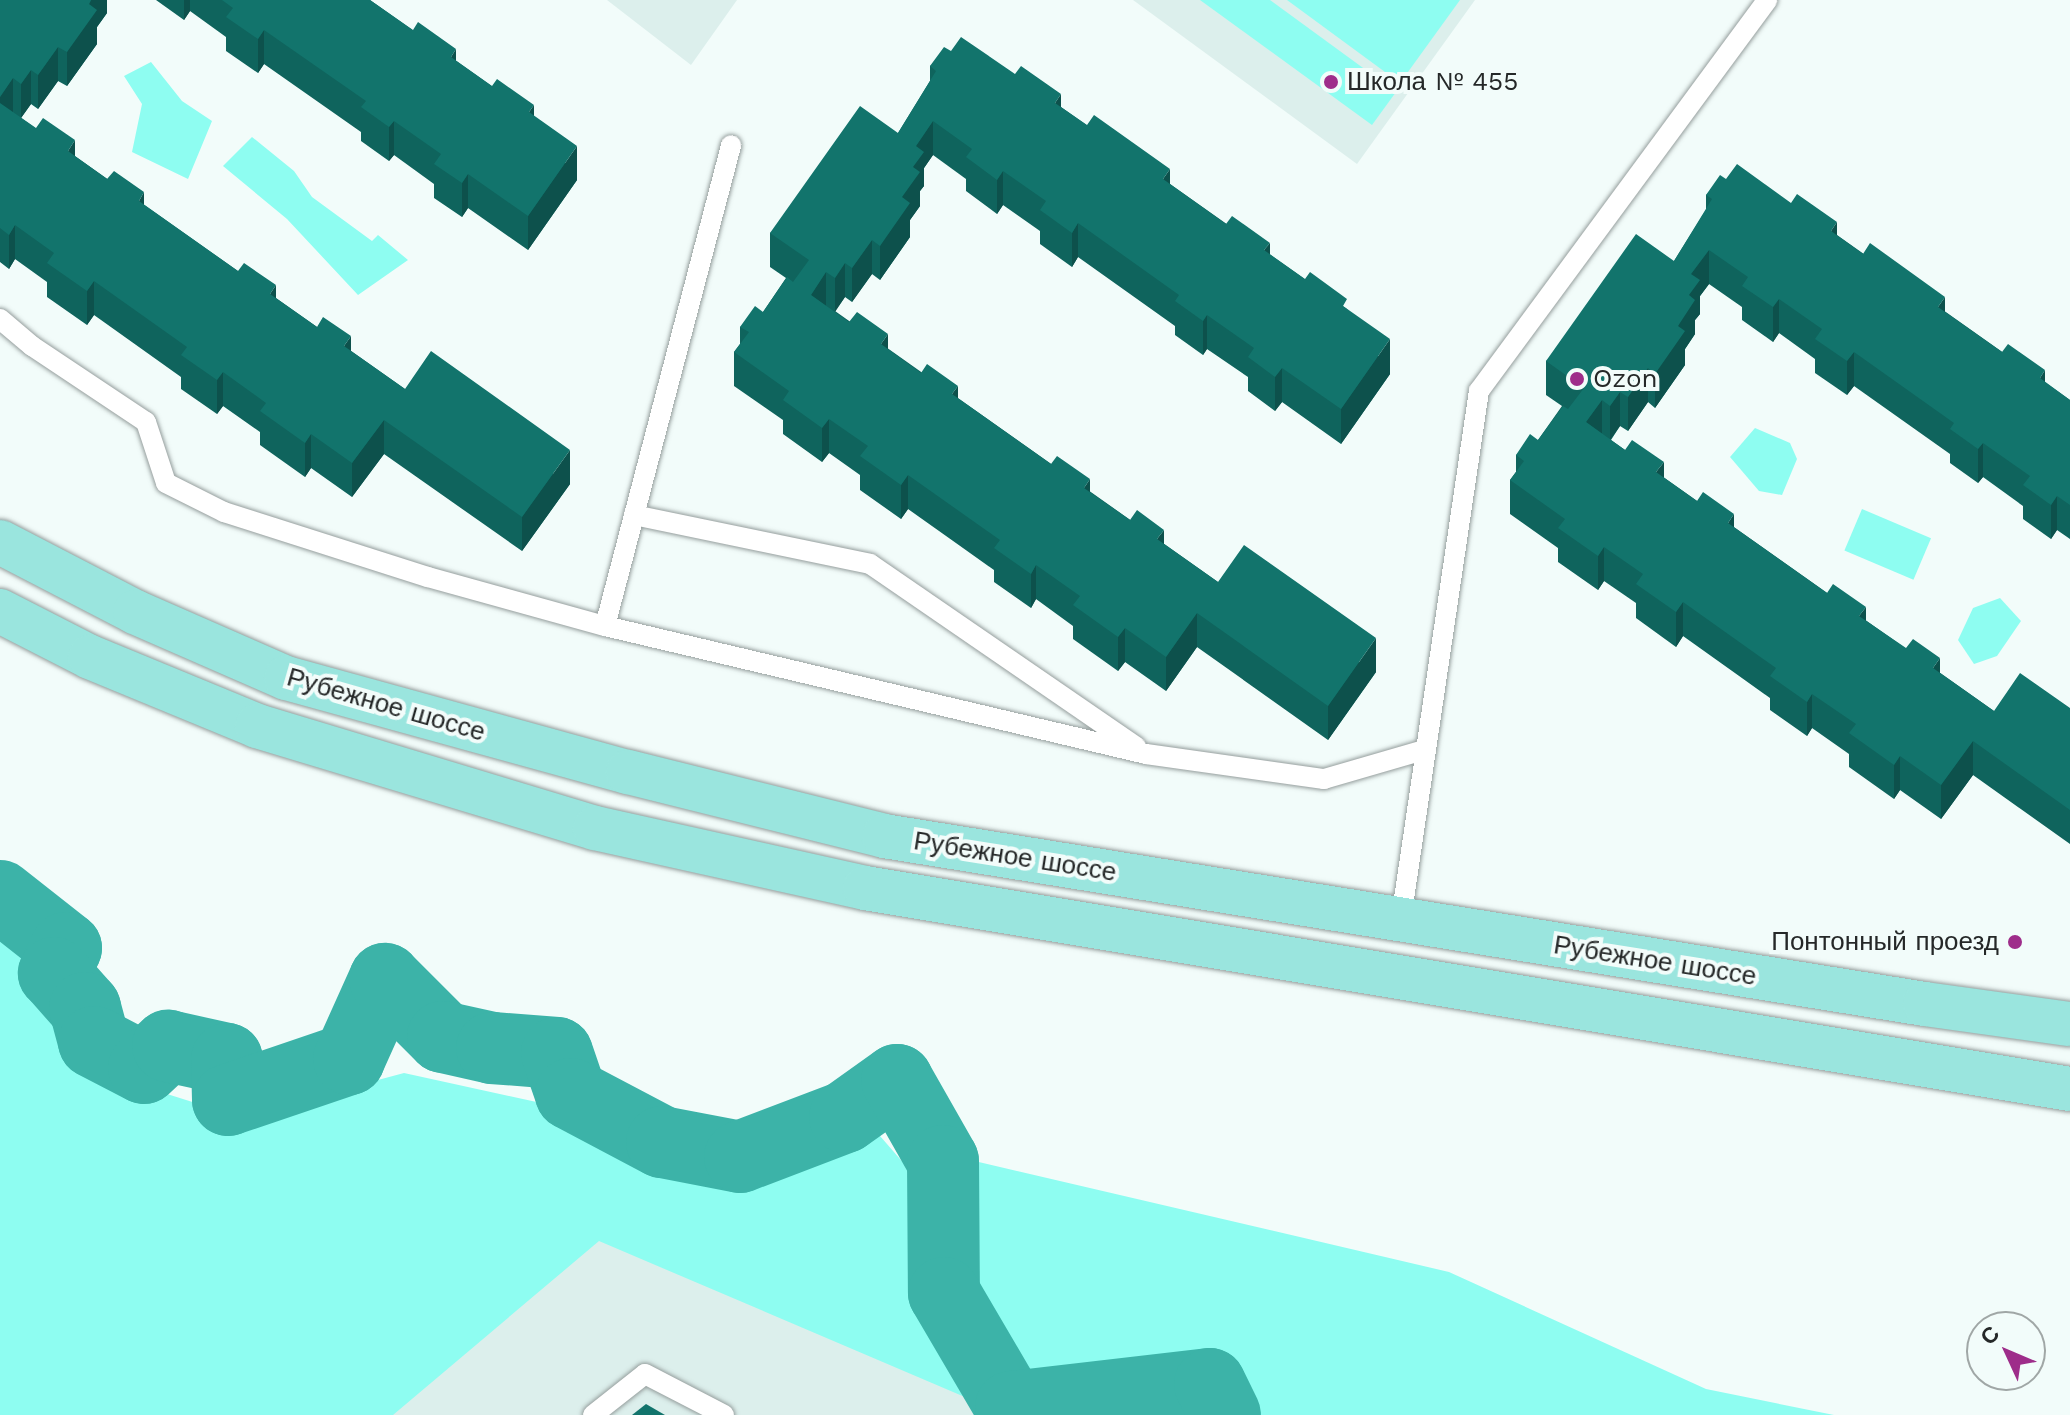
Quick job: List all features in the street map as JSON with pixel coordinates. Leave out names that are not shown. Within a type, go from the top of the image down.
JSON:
[{"type":"main road","name":"Рубежное шоссе","points":[[0,542],[135,612],[286,678],[628,772],[884,836],[1910,1002],[2070,1024]]},
{"type":"main road","points":[[0,611],[90,657],[257,726],[595,828],[865,888],[2070,1089]]},
{"type":"lane","points":[[1401,919],[1479,391],[1767,0]]},
{"type":"lane","points":[[605,626],[731,145]]},
{"type":"lane","points":[[0,319],[32,346],[146,422],[166,483],[224,512],[428,577],[605,626],[1146,754],[1324,779],[1424,750]]},
{"type":"lane","points":[[634,515],[870,564],[1146,754]]},
{"type":"lane","points":[[593,1415],[645,1374],[724,1415]]},
{"type":"shaded area","points":[[607,0],[737,0],[691,65]]},
{"type":"shaded area","name":"Школа № 455","points":[[1133,0],[1475,0],[1357,164]]},
{"type":"shaded area","points":[[1200,0],[1270,0],[1396,92],[1372,125]]},
{"type":"shaded area","points":[[1287,0],[1460,0],[1400,83]]},
{"type":"shaded area","points":[[151,62],[182,101],[212,121],[188,179],[132,152],[142,104],[124,76]]},
{"type":"shaded area","points":[[252,137],[294,171],[312,197],[372,241],[378,235],[408,260],[358,295],[287,219],[223,166]]},
{"type":"shaded area","points":[[1755,428],[1790,443],[1797,459],[1782,495],[1759,491],[1730,457]]},
{"type":"shaded area","points":[[1862,509],[1931,538],[1913,580],[1844,550]]},
{"type":"shaded area","points":[[2000,598],[2021,621],[1997,656],[1974,664],[1958,640],[1973,608]]},
{"type":"shaded area","points":[[0,922],[39,955],[36,991],[91,1070],[240,1117],[404,1073],[564,1108],[737,1186],[867,1121],[920,1182],[966,1159],[1449,1272],[1706,1389],[1834,1415],[1007,1415],[599,1241],[393,1415],[0,1415]]},
{"type":"shaded area","points":[[587,1224],[1044,1415],[367,1415]]},
{"type":"building","points":[[0,0],[91,0],[89,4],[97,10],[67,52],[58,47],[38,75],[31,70],[21,84],[13,78],[0,97]]},
{"type":"building","points":[[222,0],[370,0],[413,30],[418,22],[456,49],[451,57],[492,86],[497,79],[534,105],[529,112],[577,146],[528,216],[468,174],[462,183],[434,164],[441,154],[394,121],[389,127],[361,107],[366,101],[264,30],[258,39],[226,17],[233,8]]},
{"type":"building","points":[[961,37],[1015,74],[1021,66],[1061,94],[1055,103],[1087,125],[1094,115],[1170,169],[1163,179],[1226,224],[1232,216],[1270,243],[1264,250],[1305,279],[1310,272],[1347,299],[1343,306],[1390,339],[1341,409],[1282,368],[1275,377],[1248,357],[1254,348],[1207,315],[1203,321],[1175,301],[1179,295],[1078,223],[1072,233],[1040,210],[1046,201],[1003,171],[997,180],[966,157],[972,149],[933,121],[916,146],[924,152],[913,167],[920,172],[902,197],[910,203],[880,246],[872,240],[852,268],[845,263],[835,278],[826,272],[811,295],[849,322],[857,312],[888,334],[881,344],[921,373],[927,364],[958,386],[952,394],[1051,464],[1057,456],[1090,479],[1084,488],[1130,520],[1137,510],[1164,530],[1157,539],[1218,582],[1244,545],[1376,638],[1328,706],[1197,613],[1166,657],[1125,628],[1118,637],[1073,605],[1080,596],[1036,565],[1031,574],[994,548],[1000,540],[908,475],[901,485],[860,456],[868,446],[829,419],[822,428],[783,400],[789,391],[734,352],[749,332],[740,327],[755,306],[763,312],[787,277],[793,282],[809,260],[770,233],[860,106],[898,133],[936,71],[930,66],[944,47],[951,51]]},
{"type":"building","points":[[0,103],[36,128],[43,118],[75,140],[68,151],[107,179],[114,171],[144,192],[139,201],[238,271],[244,263],[276,285],[270,294],[317,327],[323,317],[351,336],[344,346],[405,389],[431,351],[570,450],[522,517],[384,420],[352,463],[311,434],[305,443],[260,411],[266,403],[223,372],[217,380],[181,355],[187,347],[94,281],[87,291],[47,263],[54,253],[15,225],[9,235],[0,228]]},
{"type":"building","points":[[1737,164],[1791,203],[1797,194],[1837,222],[1831,231],[1863,254],[1870,243],[1945,297],[1938,307],[2002,352],[2008,344],[2045,370],[2040,378],[2070,400],[2070,505],[2057,496],[2051,505],[2023,485],[2030,476],[1983,443],[1978,449],[1950,429],[1954,423],[1854,352],[1847,361],[1815,339],[1822,329],[1779,299],[1773,307],[1742,286],[1748,277],[1709,250],[1691,274],[1700,280],[1689,295],[1695,300],[1678,326],[1685,331],[1655,374],[1648,368],[1628,397],[1620,392],[1610,406],[1602,400],[1586,422],[1625,450],[1632,440],[1664,462],[1656,472],[1697,501],[1703,492],[1734,514],[1728,523],[1827,593],[1833,584],[1866,607],[1859,616],[1906,648],[1913,639],[1940,658],[1933,668],[1994,711],[2020,673],[2070,708],[2070,810],[1973,741],[1941,785],[1900,756],[1894,765],[1849,733],[1856,724],[1812,694],[1807,702],[1770,676],[1776,668],[1683,602],[1676,612],[1636,584],[1643,574],[1604,547],[1598,556],[1558,528],[1565,519],[1510,480],[1524,461],[1516,455],[1530,434],[1538,440],[1563,406],[1568,409],[1584,388],[1546,361],[1636,234],[1674,261],[1712,199],[1706,195],[1720,175],[1726,179]]},
{"type":"building","points":[[646,1404],[665,1415],[632,1415]]},
{"type":"waterway","points":[[0,896],[66,948],[54,973],[85,1008],[94,1042],[144,1068],[168,1046],[227,1059],[228,1100],[349,1059],[385,979],[443,1037],[492,1048],[557,1053],[571,1094],[662,1142],[740,1157],[845,1117],[897,1080],[943,1161],[944,1293],[1011,1407],[1210,1384],[1225,1415]]},
{"type":"place","name":"Школа № 455","points":[[1331,82]]},
{"type":"place","name":"Ozon","points":[[1577,379]]},
{"type":"place","name":"Понтонный проезд","points":[[2015,942]]}]
